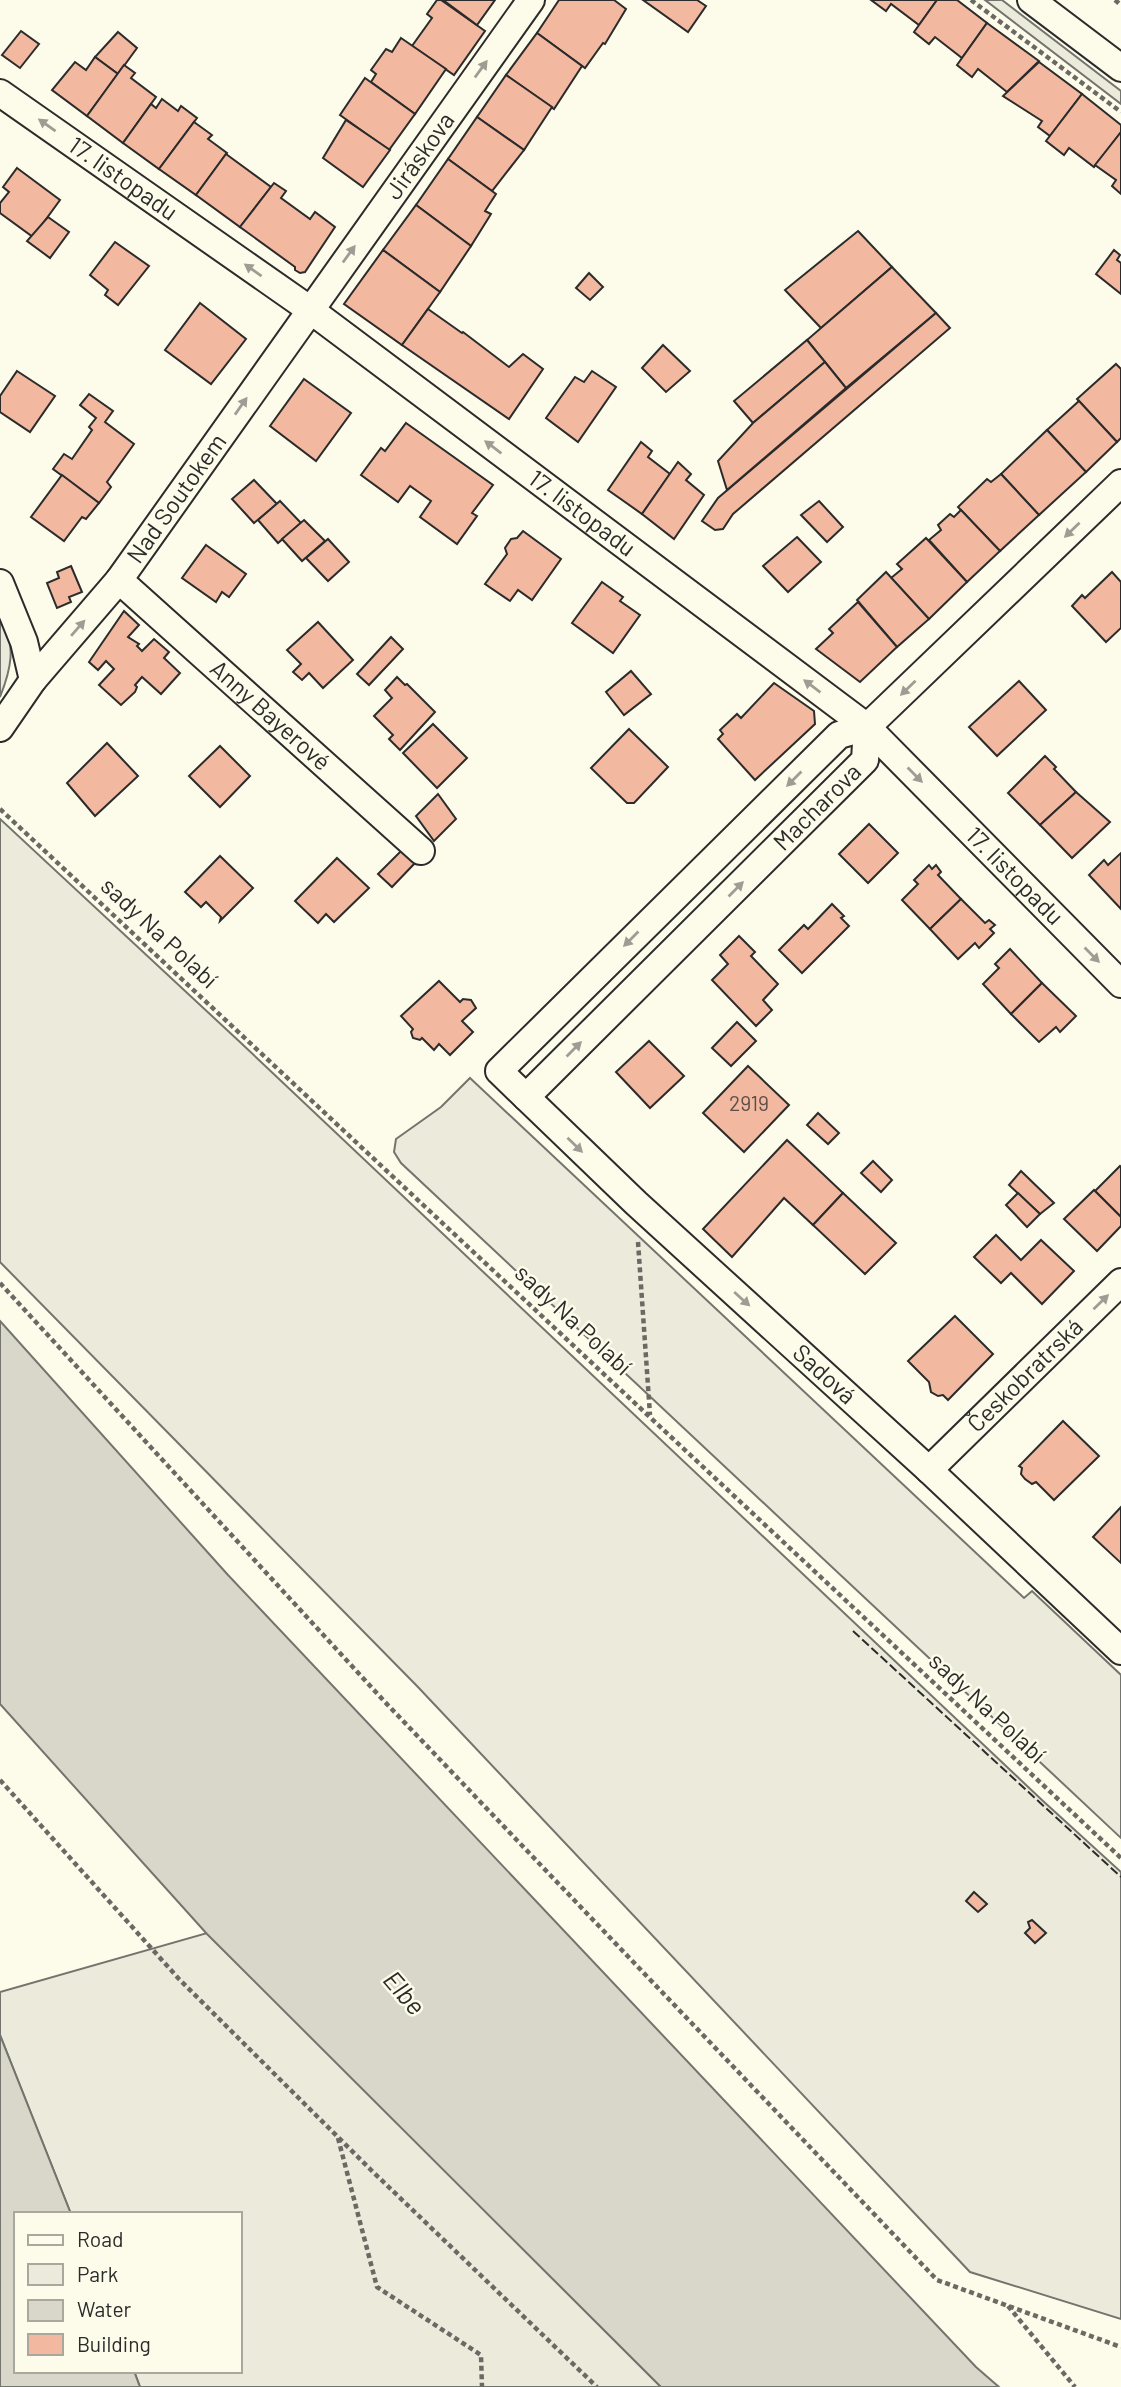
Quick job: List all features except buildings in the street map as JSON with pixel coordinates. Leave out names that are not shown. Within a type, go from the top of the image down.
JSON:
[{"type":"street","name":"Jiráskova","points":[[309,309],[531,0]]},
{"type":"street","points":[[1031,0],[1121,68]]},
{"type":"street","name":"17. listopadu","points":[[0,93],[309,309],[867,727],[1121,984]]},
{"type":"street","name":"Nad Soutokem","points":[[0,728],[33,680],[119,580],[309,309]]},
{"type":"street","points":[[867,727],[1121,483]]},
{"type":"street","name":"Anny Bayerové","points":[[119,580],[421,851]]},
{"type":"street","points":[[0,583],[23,642],[33,680]]},
{"type":"street","name":"Sadová","points":[[867,727],[839,735],[499,1071],[636,1203],[929,1469],[1121,1651]]},
{"type":"street","name":"Macharova","points":[[526,1097],[865,760],[867,727]]},
{"type":"street","name":"Českobratrská","points":[[929,1469],[1121,1282]]},
{"type":"path","points":[[971,0],[1121,112]]},
{"type":"path","points":[[1115,0],[1121,5]]},
{"type":"path","name":"sady Na Polabí","points":[[0,809],[1121,1858]]},
{"type":"path","points":[[636,1203],[650,1415]]},
{"type":"path","points":[[0,1283],[384,1701],[937,2280],[1121,2347]]},
{"type":"path","points":[[0,1780],[179,1979],[597,2387]]},
{"type":"path","points":[[337,2136],[377,2287],[481,2355],[482,2387]]},
{"type":"path","points":[[1007,2306],[1075,2387]]},
{"type":"green space","points":[[0,620],[6,629],[11,648],[7,678],[0,697]]},
{"type":"green space","points":[[0,819],[1121,1872],[1121,2319],[970,2272],[417,1686],[0,1262]]},
{"type":"green space","points":[[470,1078],[1024,1598],[1032,1591],[1121,1675],[1121,1838],[401,1163],[394,1152],[396,1139],[441,1107]]},
{"type":"green space","points":[[207,1933],[661,2387],[140,2387],[135,2373],[242,2373],[242,2212],[70,2212],[0,2035],[0,1992]]},
{"type":"shaded area","points":[[985,0],[1002,0],[1121,91],[1121,104]]},
{"type":"water","name":"Elbe","points":[[0,1321],[228,1575],[976,2367],[999,2387],[661,2387],[207,1934],[0,1704]]},
{"type":"water","points":[[0,2035],[70,2212],[14,2212],[14,2373],[135,2373],[140,2387],[0,2387]]},
{"type":"fence","points":[[853,1631],[1121,1877]]}]
